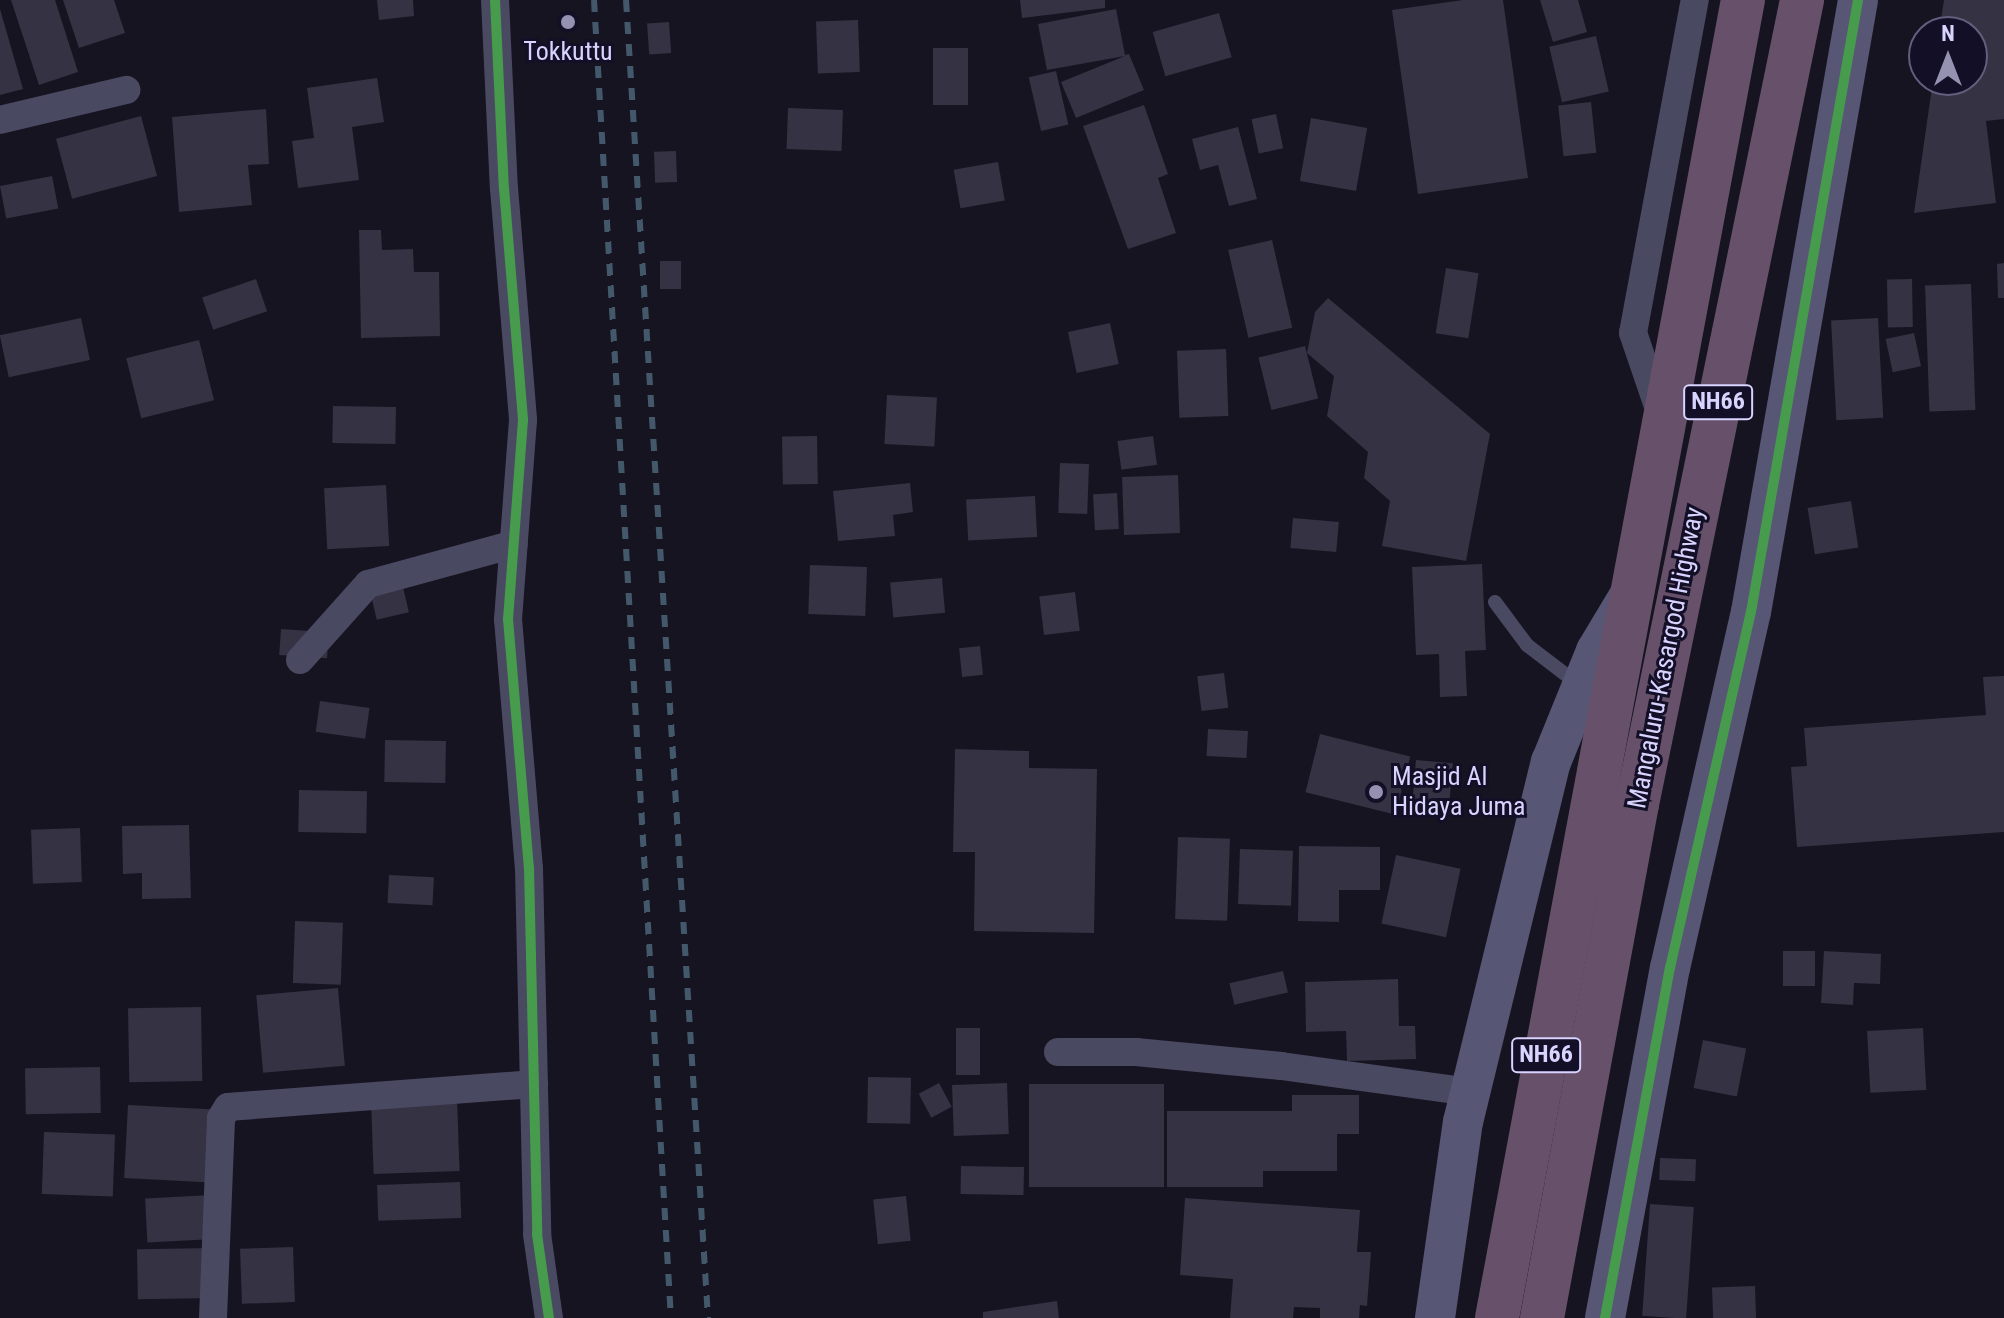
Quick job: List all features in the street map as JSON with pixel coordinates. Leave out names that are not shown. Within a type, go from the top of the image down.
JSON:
[{"type":"highway","name":"Mangaluru-Kasargod Highway","points":[[1497,1318],[1596,792],[1662,419],[1743,0]]},
{"type":"highway","name":"Mangaluru-Kasargod Highway","points":[[1542,1318],[1637,804],[1802,0]]},
{"type":"street","points":[[495,0],[504,188],[523,420],[508,619],[529,868],[537,1234],[549,1318]]},
{"type":"street","points":[[1662,419],[1633,333],[1695,0]]},
{"type":"street","points":[[1605,1318],[1670,968],[1751,612],[1858,0]]},
{"type":"street","points":[[0,120],[126,90]]},
{"type":"street","points":[[300,660],[368,584],[514,544]]},
{"type":"street","points":[[1435,1318],[1471,1092],[1551,762],[1582,687],[1631,592]]},
{"type":"street","points":[[1058,1052],[1136,1052],[1267,1064],[1471,1092]]},
{"type":"street","points":[[213,1318],[221,1118],[228,1107],[534,1084]]},
{"type":"lane","points":[[1495,602],[1527,645],[1582,687]]},
{"type":"building","points":[[11,0],[55,0],[78,72],[39,85]]},
{"type":"building","points":[[63,0],[114,0],[125,33],[79,48]]},
{"type":"building","points":[[377,0],[413,0],[414,16],[379,20]]},
{"type":"building","points":[[1020,0],[1105,0],[1105,8],[1022,18]]},
{"type":"building","points":[[1463,0],[1503,0],[1528,178],[1418,194],[1392,10]]},
{"type":"building","points":[[1540,0],[1578,0],[1587,32],[1553,42]]},
{"type":"building","points":[[1944,0],[2004,0],[2004,119],[1986,121],[1996,203],[1914,213],[1931,96],[1988,96],[1988,16],[1942,16]]},
{"type":"building","points":[[0,9],[23,89],[0,95]]},
{"type":"building","points":[[1116,9],[1125,55],[1129,54],[1144,90],[1076,118],[1061,82],[1125,56],[1047,70],[1038,24]]},
{"type":"building","points":[[1219,13],[1232,57],[1165,76],[1153,32]]},
{"type":"building","points":[[858,20],[860,72],[818,73],[816,21]]},
{"type":"building","points":[[669,22],[671,53],[649,54],[647,24]]},
{"type":"building","points":[[1596,36],[1609,92],[1562,102],[1549,47]]},
{"type":"building","points":[[933,48],[968,48],[968,105],[933,105]]},
{"type":"building","points":[[1056,71],[1068,125],[1041,131],[1029,77]]},
{"type":"building","points":[[377,78],[384,122],[352,127],[359,180],[298,188],[292,141],[314,138],[307,88]]},
{"type":"building","points":[[1591,102],[1596,153],[1564,156],[1558,105]]},
{"type":"building","points":[[1144,105],[1168,174],[1158,178],[1176,233],[1128,249],[1083,126]]},
{"type":"building","points":[[788,108],[843,110],[842,151],[787,149]]},
{"type":"building","points":[[266,109],[269,164],[248,165],[252,205],[179,212],[172,117]]},
{"type":"building","points":[[1276,114],[1283,148],[1259,153],[1252,119]]},
{"type":"building","points":[[141,116],[157,176],[72,199],[56,139]]},
{"type":"building","points":[[1311,118],[1367,128],[1356,191],[1300,181]]},
{"type":"building","points":[[1238,127],[1257,199],[1229,206],[1218,165],[1200,170],[1192,139]]},
{"type":"building","points":[[676,151],[677,182],[655,183],[654,152]]},
{"type":"building","points":[[998,162],[1005,200],[960,208],[954,170]]},
{"type":"building","points":[[52,176],[58,208],[6,219],[0,186]]},
{"type":"building","points":[[359,230],[381,230],[382,250],[413,249],[414,272],[439,272],[440,336],[361,338]]},
{"type":"building","points":[[1272,240],[1292,328],[1248,338],[1228,250]]},
{"type":"building","points":[[660,261],[681,261],[681,289],[660,289]]},
{"type":"building","points":[[2004,263],[2004,298],[1998,298],[1997,264]]},
{"type":"building","points":[[1446,268],[1479,273],[1468,338],[1436,333]]},
{"type":"building","points":[[256,279],[267,311],[213,330],[202,298]]},
{"type":"building","points":[[1887,279],[1912,279],[1913,327],[1888,327]]},
{"type":"building","points":[[1971,284],[1975,410],[1929,412],[1925,286]]},
{"type":"building","points":[[1328,298],[1490,434],[1466,561],[1382,546],[1390,501],[1364,478],[1368,452],[1327,416],[1334,376],[1307,353],[1315,312]]},
{"type":"building","points":[[81,318],[90,360],[9,377],[0,335]]},
{"type":"building","points":[[1878,318],[1883,418],[1836,420],[1831,320]]},
{"type":"building","points":[[1110,323],[1119,364],[1077,373],[1068,332]]},
{"type":"building","points":[[1914,333],[1921,366],[1893,372],[1886,339]]},
{"type":"building","points":[[199,340],[214,400],[141,418],[126,358]]},
{"type":"building","points":[[1305,346],[1318,398],[1271,410],[1258,358]]},
{"type":"building","points":[[1226,349],[1228,416],[1179,418],[1177,351]]},
{"type":"building","points":[[887,395],[937,398],[934,447],[884,444]]},
{"type":"building","points":[[333,406],[396,407],[395,444],[332,443]]},
{"type":"building","points":[[817,436],[818,484],[783,485],[782,437]]},
{"type":"building","points":[[1153,436],[1157,465],[1121,470],[1117,441]]},
{"type":"building","points":[[1060,463],[1089,464],[1087,514],[1058,513]]},
{"type":"building","points":[[1178,475],[1180,533],[1124,535],[1122,477]]},
{"type":"building","points":[[910,483],[913,512],[893,515],[895,536],[838,541],[833,491]]},
{"type":"building","points":[[386,485],[389,546],[327,549],[324,488]]},
{"type":"building","points":[[1117,493],[1119,529],[1095,530],[1093,494]]},
{"type":"building","points":[[1035,496],[1037,537],[968,541],[966,500]]},
{"type":"building","points":[[1851,501],[1858,547],[1815,554],[1808,508]]},
{"type":"building","points":[[1293,518],[1339,522],[1336,552],[1290,548]]},
{"type":"building","points":[[1482,564],[1486,650],[1465,651],[1467,696],[1440,697],[1439,654],[1416,655],[1412,567]]},
{"type":"building","points":[[810,565],[867,567],[865,616],[808,614]]},
{"type":"building","points":[[942,578],[945,613],[893,617],[890,583]]},
{"type":"building","points":[[403,587],[409,612],[377,620],[371,594]]},
{"type":"building","points":[[1075,592],[1080,631],[1044,635],[1039,596]]},
{"type":"building","points":[[281,629],[329,632],[327,658],[279,655]]},
{"type":"building","points":[[980,646],[983,675],[962,677],[959,648]]},
{"type":"building","points":[[1224,673],[1228,708],[1201,711],[1197,676]]},
{"type":"building","points":[[2004,676],[2004,832],[1797,847],[1791,767],[1807,766],[1804,728],[1986,715],[1983,677]]},
{"type":"building","points":[[320,701],[370,708],[365,739],[316,732]]},
{"type":"building","points":[[1208,729],[1248,731],[1247,758],[1207,756]]},
{"type":"building","points":[[1320,734],[1410,756],[1396,815],[1305,792]]},
{"type":"building","points":[[385,740],[446,741],[445,783],[384,782]]},
{"type":"building","points":[[955,749],[1029,751],[1029,768],[1097,769],[1094,933],[974,931],[975,852],[953,852]]},
{"type":"building","points":[[1416,760],[1453,763],[1448,814],[1412,811]]},
{"type":"building","points":[[299,790],[367,791],[366,833],[298,832]]},
{"type":"building","points":[[189,825],[191,898],[142,899],[142,873],[123,874],[122,826]]},
{"type":"building","points":[[80,828],[82,882],[33,884],[31,830]]},
{"type":"building","points":[[1178,837],[1230,839],[1227,921],[1175,919]]},
{"type":"building","points":[[1299,846],[1380,847],[1380,890],[1339,890],[1339,922],[1298,921]]},
{"type":"building","points":[[1240,849],[1293,851],[1291,906],[1238,904]]},
{"type":"building","points":[[1396,855],[1461,869],[1446,937],[1381,923]]},
{"type":"building","points":[[389,875],[434,877],[432,905],[388,903]]},
{"type":"building","points":[[295,921],[343,923],[341,985],[293,983]]},
{"type":"building","points":[[1783,951],[1815,951],[1815,986],[1783,986]]},
{"type":"building","points":[[1824,951],[1881,954],[1880,984],[1854,983],[1853,1005],[1821,1003]]},
{"type":"building","points":[[1283,971],[1288,992],[1234,1005],[1229,983]]},
{"type":"building","points":[[1398,979],[1399,1026],[1415,1026],[1416,1059],[1347,1061],[1346,1031],[1306,1032],[1305,982]]},
{"type":"building","points":[[338,988],[345,1066],[263,1073],[256,995]]},
{"type":"building","points":[[201,1007],[202,1081],[129,1082],[128,1008]]},
{"type":"building","points":[[956,1028],[980,1028],[980,1075],[956,1075]]},
{"type":"building","points":[[1923,1028],[1926,1090],[1870,1093],[1867,1031]]},
{"type":"building","points":[[1703,1040],[1746,1048],[1737,1096],[1694,1088]]},
{"type":"building","points":[[100,1067],[101,1113],[26,1114],[25,1068]]},
{"type":"building","points":[[868,1077],[911,1078],[910,1124],[867,1123]]},
{"type":"building","points":[[939,1083],[952,1107],[931,1118],[919,1094]]},
{"type":"building","points":[[1007,1083],[1009,1134],[954,1136],[952,1085]]},
{"type":"building","points":[[1029,1084],[1164,1084],[1164,1187],[1029,1187]]},
{"type":"building","points":[[1292,1095],[1359,1095],[1359,1134],[1337,1134],[1337,1171],[1263,1171],[1263,1187],[1167,1187],[1167,1111],[1292,1111]]},
{"type":"building","points":[[457,1098],[460,1171],[374,1174],[371,1101]]},
{"type":"building","points":[[128,1105],[210,1109],[206,1182],[124,1178]]},
{"type":"building","points":[[44,1132],[115,1134],[113,1196],[42,1194]]},
{"type":"building","points":[[1660,1158],[1696,1159],[1695,1181],[1659,1180]]},
{"type":"building","points":[[961,1166],[1024,1167],[1024,1195],[961,1194]]},
{"type":"building","points":[[460,1182],[461,1218],[378,1221],[377,1185]]},
{"type":"building","points":[[212,1195],[214,1239],[147,1242],[145,1199]]},
{"type":"building","points":[[906,1196],[911,1241],[878,1244],[873,1199]]},
{"type":"building","points":[[1185,1198],[1360,1210],[1357,1252],[1371,1252],[1367,1306],[1360,1305],[1359,1318],[1320,1318],[1320,1308],[1294,1307],[1293,1318],[1230,1318],[1233,1279],[1180,1275]]},
{"type":"building","points":[[1650,1204],[1694,1207],[1686,1318],[1642,1316]]},
{"type":"building","points":[[293,1247],[295,1302],[242,1304],[240,1249]]},
{"type":"building","points":[[212,1248],[213,1298],[138,1299],[137,1249]]},
{"type":"building","points":[[1755,1286],[1756,1318],[1713,1318],[1712,1288]]},
{"type":"building","points":[[1057,1301],[1059,1318],[983,1318],[983,1312]]},
{"type":"railway","points":[[594,0],[671,1318]]},
{"type":"railway","points":[[626,0],[708,1318]]},
{"type":"cycle path","points":[[495,0],[504,188],[523,420],[508,619],[529,868],[537,1234],[549,1318]]},
{"type":"cycle path","points":[[1605,1318],[1670,968],[1751,612],[1858,0]]},
{"type":"place","name":"Tokkuttu","points":[[568,22]]},
{"type":"place","name":"Masjid Al Hidaya Juma","points":[[1376,792]]}]
